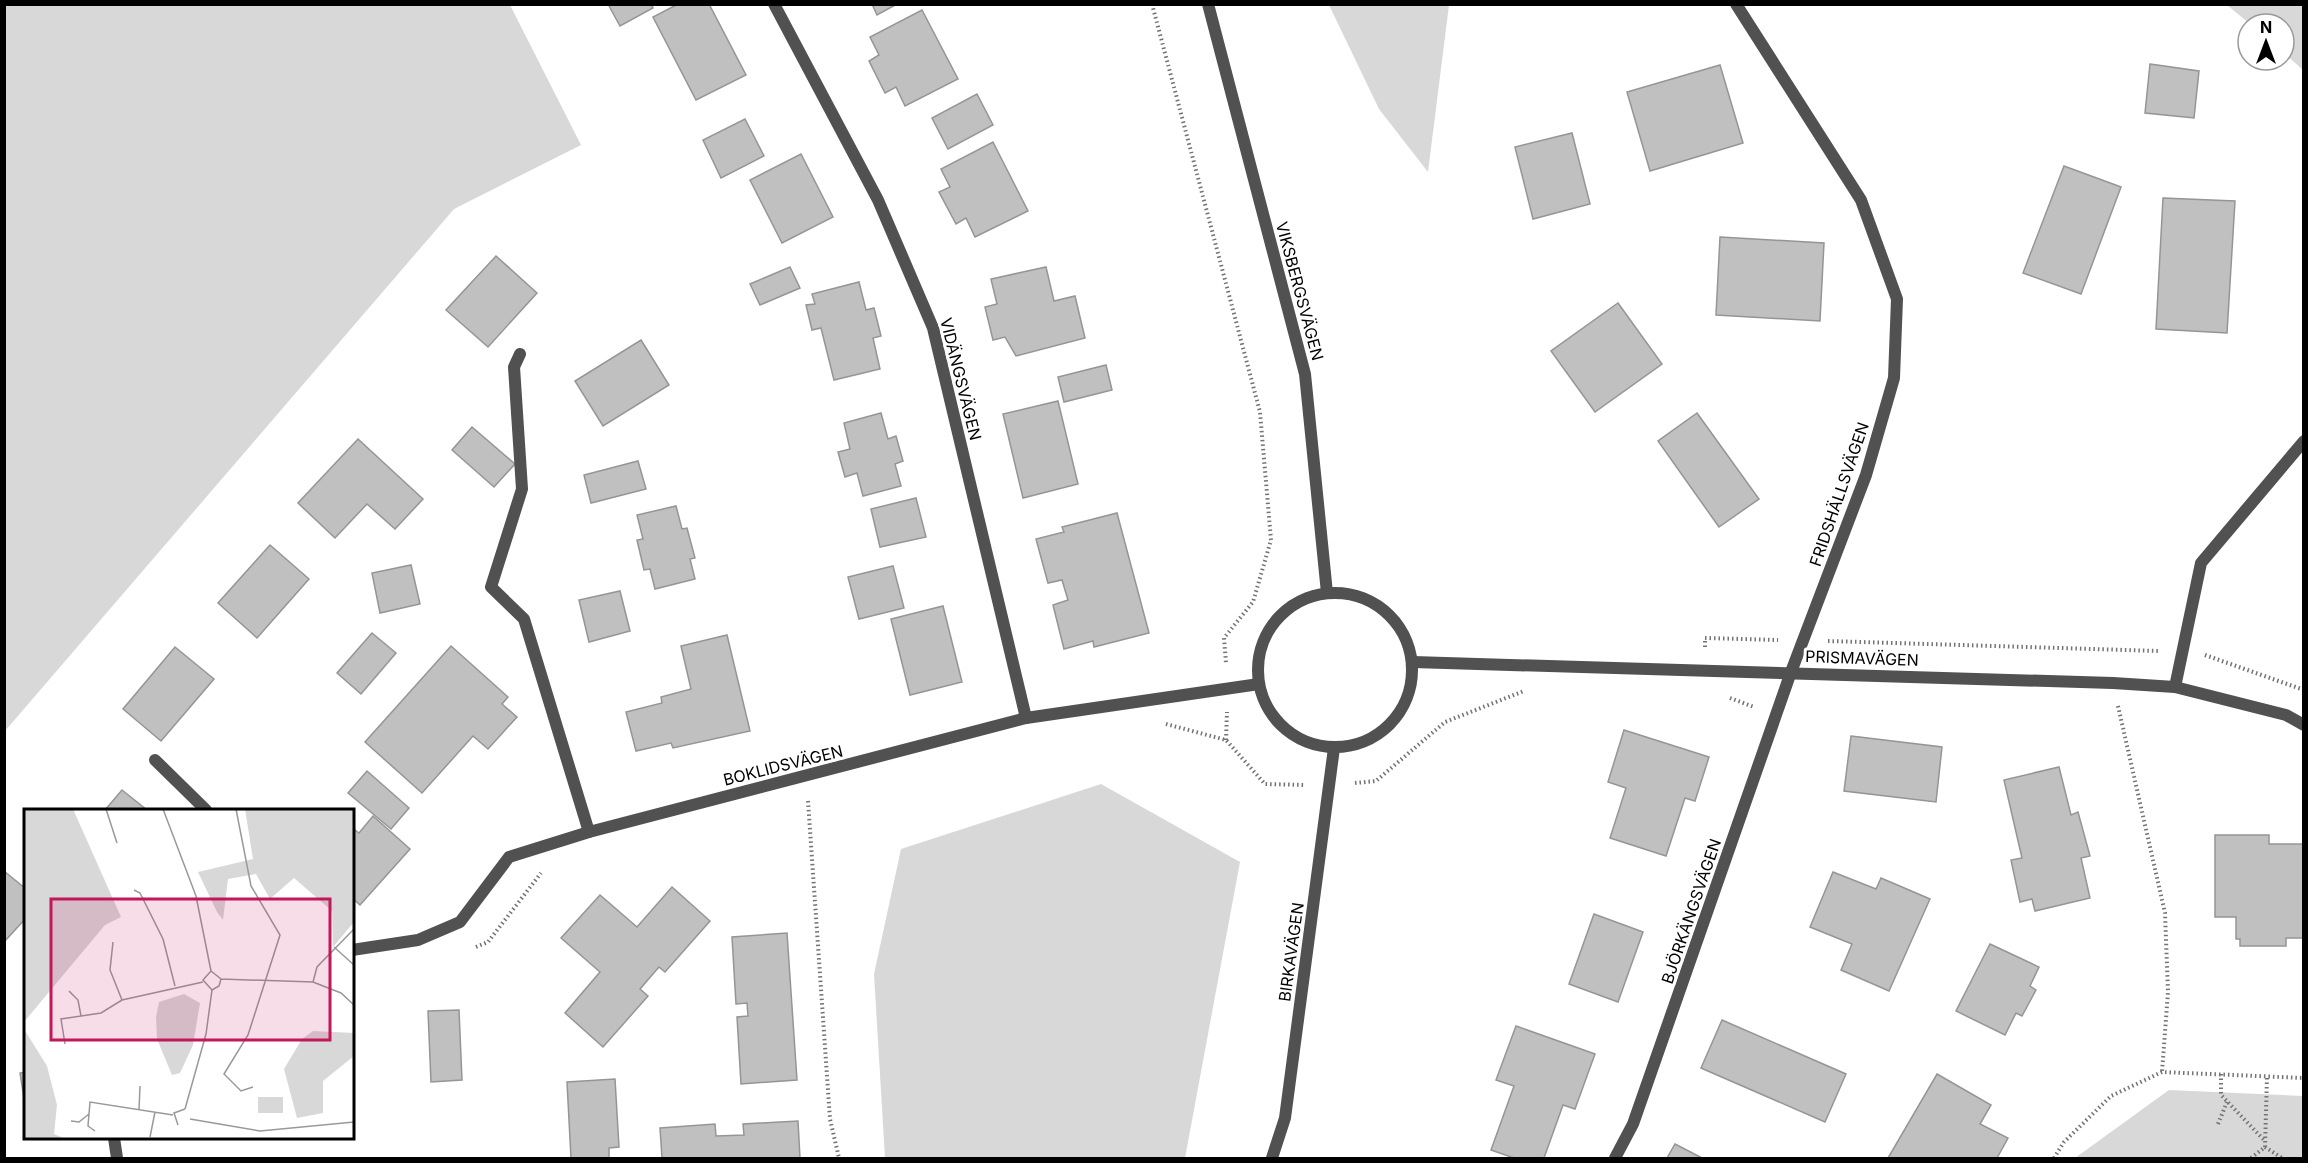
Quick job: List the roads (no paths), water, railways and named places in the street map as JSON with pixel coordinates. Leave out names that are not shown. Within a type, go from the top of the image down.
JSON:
[{"type":"street","name":"VIDÄNGSVÄGEN","points":[[774,4],[878,200],[933,328],[1026,718]]},
{"type":"street","name":"VIKSBERGSVÄGEN","points":[[1208,4],[1305,374],[1327,592]]},
{"type":"street","name":"FRIDSHÄLLSVÄGEN","points":[[1736,4],[1861,200],[1897,299],[1894,378],[1866,475],[1791,672]]},
{"type":"street","points":[[520,354],[514,368],[522,489],[491,587],[524,619],[589,832]]},
{"type":"street","points":[[2175,687],[2201,563],[2304,441]]},
{"type":"street","points":[[1327,592],[1347,593],[1368,599],[1383,608],[1396,622],[1408,641],[1413,662],[1410,691],[1396,718],[1383,731],[1368,740],[1334,748],[1304,741],[1285,729],[1270,712],[1259,684],[1260,653],[1273,624],[1293,605],[1327,592]]},
{"type":"street","name":"PRISMAVÄGEN","points":[[1413,662],[1703,669],[2175,687],[2286,716],[2304,725]]},
{"type":"street","name":"BJÖRKÄNGSVÄGEN","points":[[1616,1158],[1633,1124],[1791,672]]},
{"type":"street","name":"BOKLIDSVÄGEN","points":[[354,950],[418,940],[460,922],[509,856],[589,832],[1026,718],[1259,684]]},
{"type":"street","name":"BIRKAVÄGEN","points":[[1272,1158],[1285,1118],[1334,748]]},
{"type":"street","points":[[155,760],[205,809]]},
{"type":"street","points":[[114,1139],[117,1158]]}]
